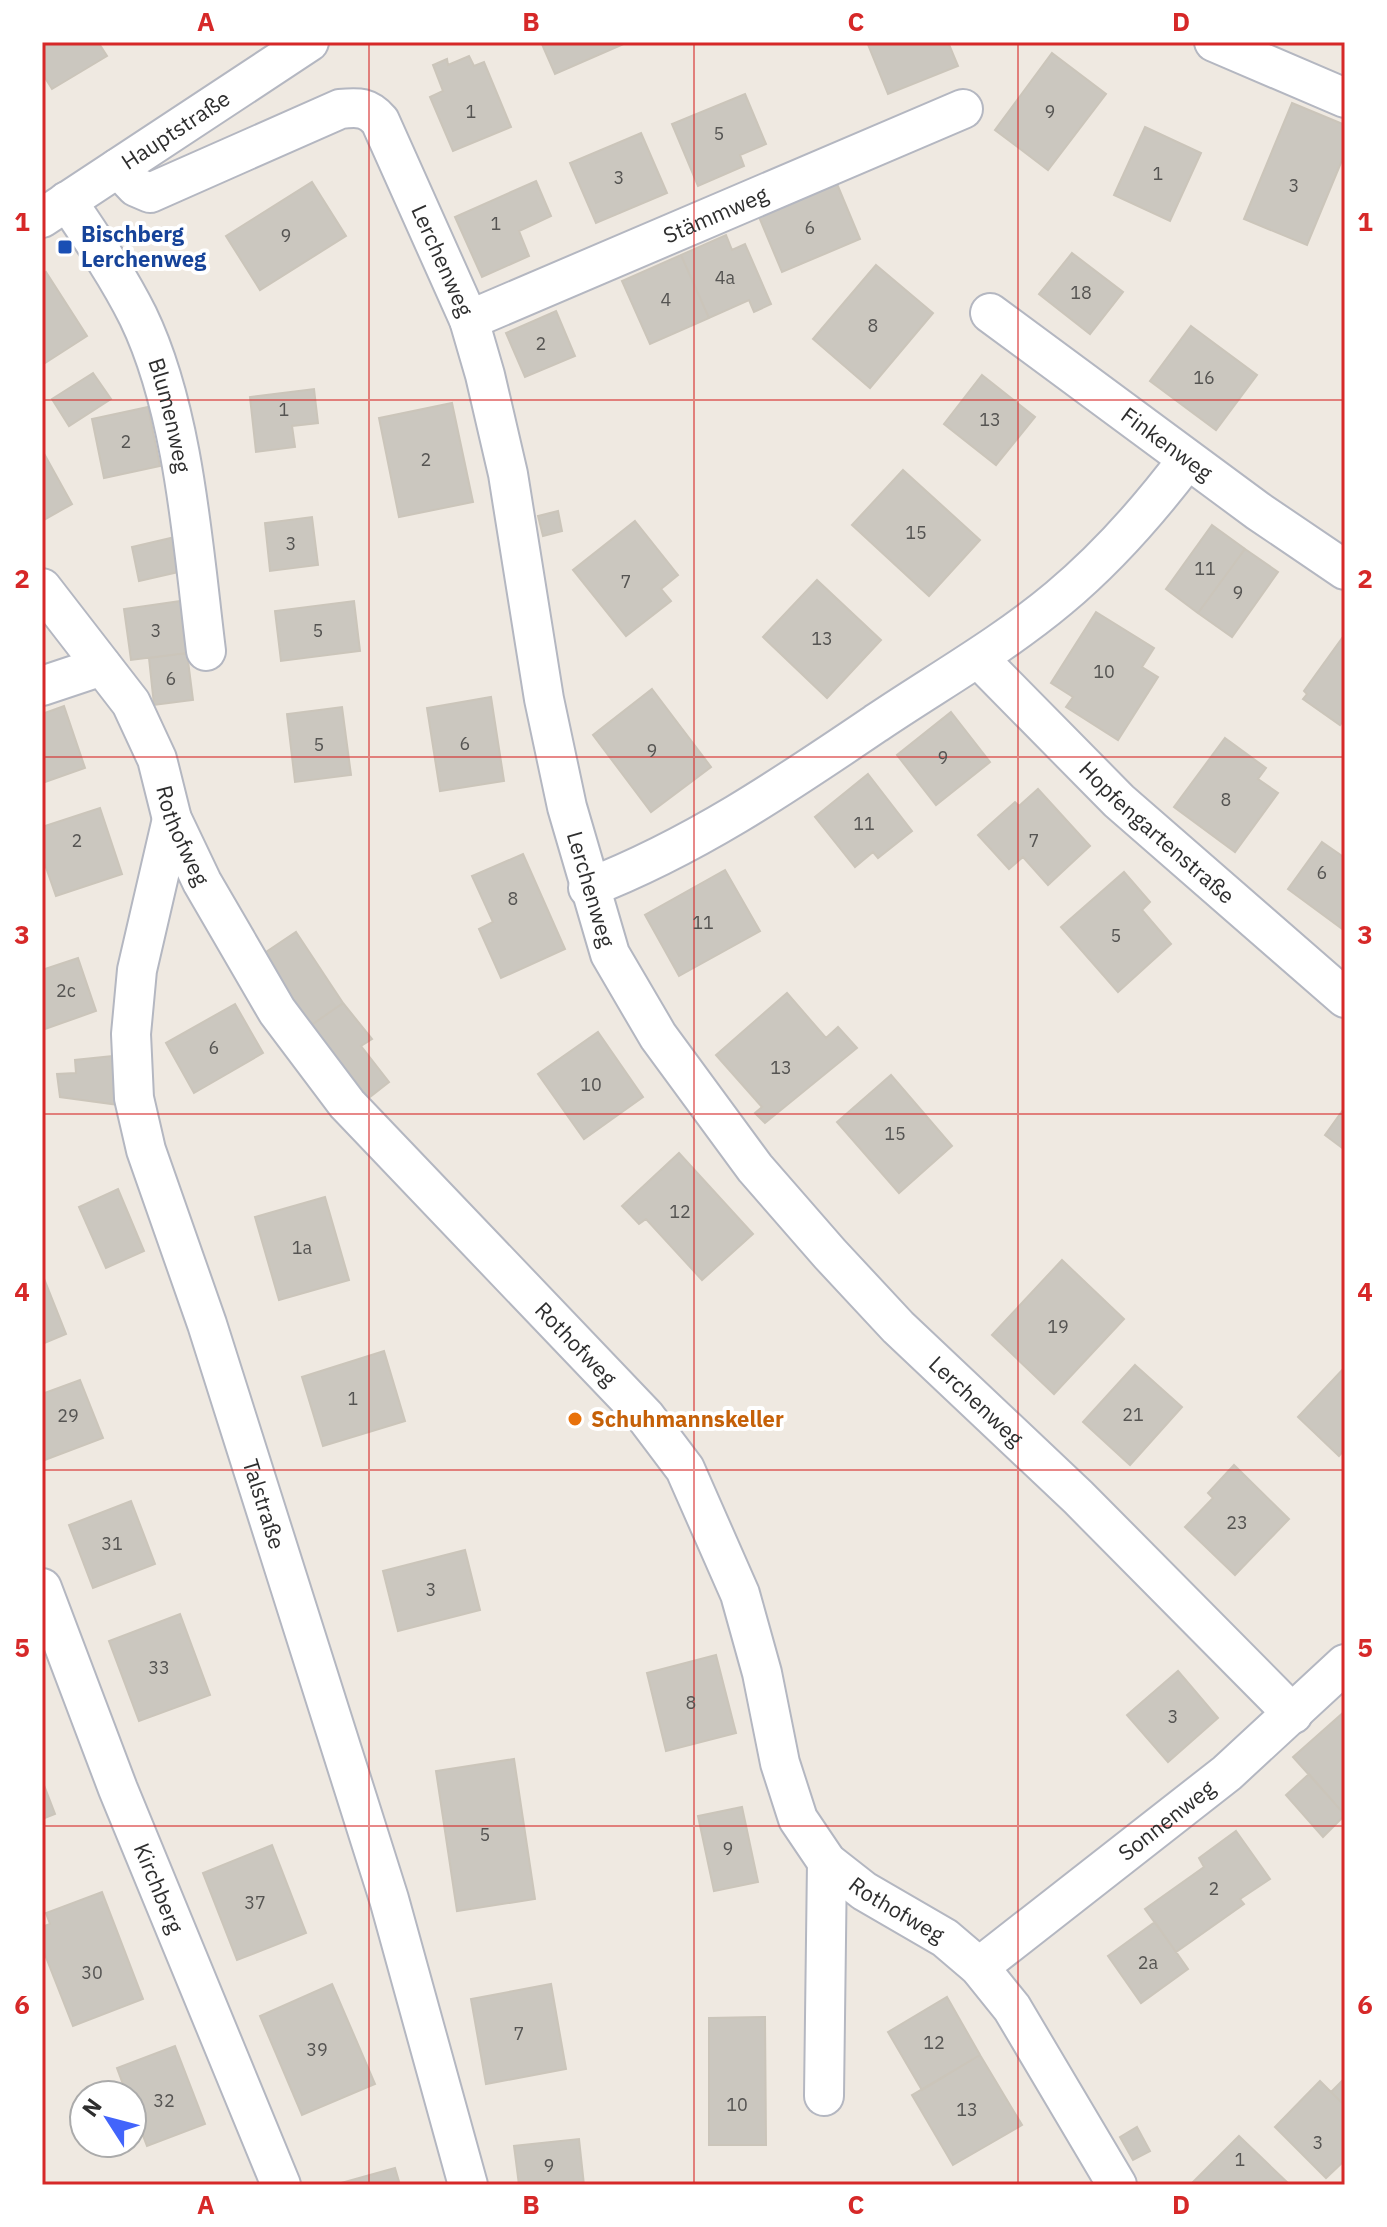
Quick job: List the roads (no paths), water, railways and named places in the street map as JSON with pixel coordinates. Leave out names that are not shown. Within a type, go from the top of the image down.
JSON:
[{"type":"street","name":"Hauptstraße","points":[[54,210],[309,42]]},
{"type":"street","points":[[1214,42],[1345,98]]},
{"type":"street","name":"Lerchenweg","points":[[118,168],[136,187],[150,193],[340,109],[358,107],[372,111],[397,154],[469,320],[508,474],[544,699],[588,888],[610,954],[658,1036],[755,1168],[898,1327],[1100,1519],[1293,1714]]},
{"type":"street","name":"Stämmweg","points":[[469,320],[963,109]]},
{"type":"street","name":"Blumenweg","points":[[54,210],[138,317],[162,382],[176,442],[206,651]]},
{"type":"street","name":"Finkenweg","points":[[990,313],[1187,460],[1345,570]]},
{"type":"street","points":[[588,888],[645,866],[752,807],[978,658],[1067,590],[1155,501],[1187,460]]},
{"type":"street","name":"Rothofweg","points":[[42,588],[131,703],[157,759],[172,819],[202,882],[277,1011],[347,1104],[645,1416],[685,1469],[740,1594],[762,1673],[780,1763],[798,1819],[827,1862],[864,1891],[945,1938],[979,1967],[1012,2008],[1117,2185]]},
{"type":"street","name":"Hopfengartenstraße","points":[[978,658],[1119,801],[1345,998]]},
{"type":"street","points":[[42,686],[102,666]]},
{"type":"street","name":"Talstraße","points":[[172,819],[137,970],[131,1034],[134,1098],[146,1150],[207,1324],[389,1899],[468,2185]]},
{"type":"street","name":"Kirchberg","points":[[42,1588],[118,1789],[281,2185]]},
{"type":"street","name":"Sonnenweg","points":[[979,1967],[1135,1847],[1293,1714],[1345,1664]]},
{"type":"street","points":[[824,2096],[827,1862]]},
{"type":"place","name":"Bischberg Lerchenweg","points":[[65,247]]},
{"type":"place","name":"Schuhmannskeller","points":[[575,1419]]}]
